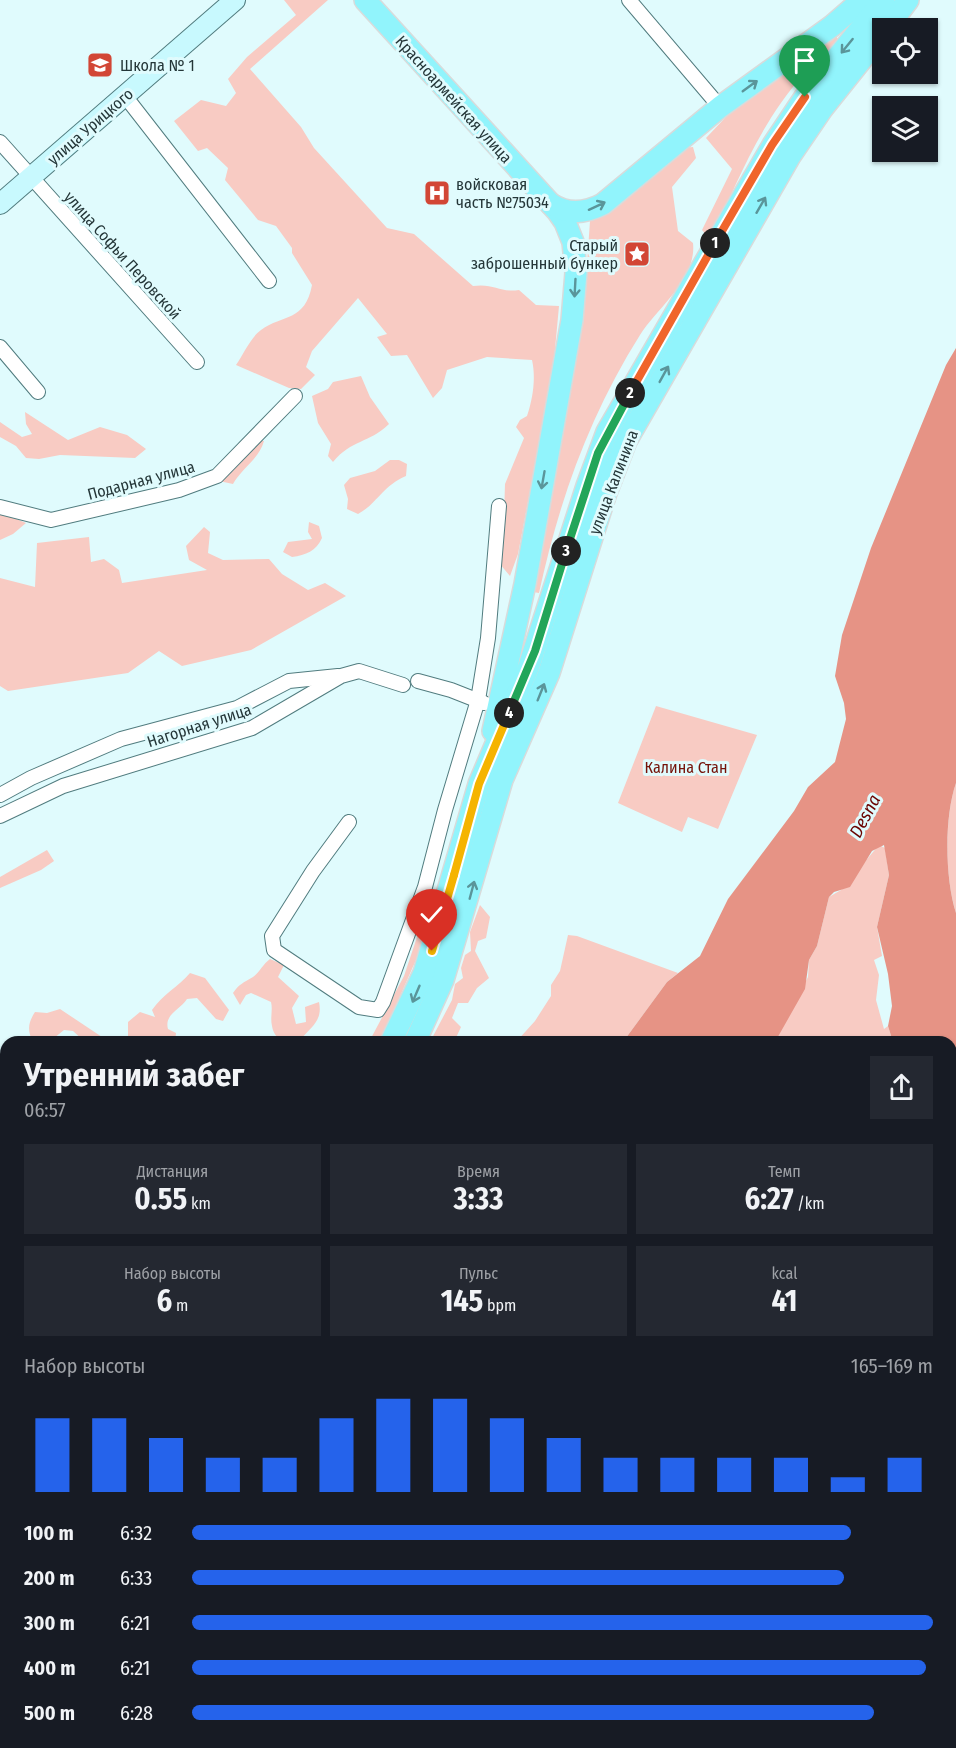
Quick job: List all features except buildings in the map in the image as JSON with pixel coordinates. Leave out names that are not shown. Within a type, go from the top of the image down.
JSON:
[{"type":"main road","name":"улица Урицкого","points":[[0,204],[235,0]]},
{"type":"main road","name":"Красноармейская улица","points":[[365,0],[558,212],[570,231],[575,256],[575,292],[525,584],[487,705],[491,752]]},
{"type":"main road","points":[[543,198],[565,210],[583,212],[593,209],[622,190],[720,107],[832,26],[862,0]]},
{"type":"main road","name":"улица Калинина","points":[[394,1036],[415,996],[432,951],[479,784],[535,651],[587,486],[607,432],[772,145],[805,97],[884,0]]},
{"type":"main road","points":[[894,18],[908,0]]},
{"type":"main road","name":"улица Калинина","points":[[418,1036],[443,980],[502,780],[551,665],[603,503],[626,441],[790,156],[826,103],[872,46]]},
{"type":"street","points":[[629,0],[720,107]]},
{"type":"street","points":[[125,96],[269,280]]},
{"type":"street","name":"улица Софьи Перовской","points":[[0,142],[198,362]]},
{"type":"street","points":[[0,347],[38,392]]},
{"type":"street","name":"Подарная улица","points":[[0,507],[51,520],[179,490],[218,476],[295,396]]},
{"type":"street","points":[[349,822],[313,871],[272,936],[274,950],[359,1007],[378,1010],[383,1002],[425,887],[445,810],[487,705],[488,638],[499,506]]},
{"type":"street","name":"Нагорная улица","points":[[0,816],[63,786],[252,728],[342,676],[359,671],[403,685]]},
{"type":"street","points":[[0,795],[32,778],[122,739],[237,708],[289,681],[342,676]]},
{"type":"street","points":[[418,681],[487,705]]},
{"type":"green space","points":[[284,0],[328,0],[250,69],[301,127],[314,148],[387,228],[414,234],[473,286],[519,290],[536,305],[559,306],[553,371],[518,554],[510,576],[499,563],[503,548],[505,484],[524,438],[516,427],[520,420],[527,416],[531,402],[534,381],[532,360],[487,357],[447,370],[442,388],[433,398],[407,355],[391,356],[377,337],[387,334],[358,298],[312,351],[306,367],[315,375],[301,389],[289,388],[236,365],[257,333],[299,311],[309,297],[312,285],[292,253],[292,248],[276,226],[258,220],[225,180],[228,168],[207,148],[198,151],[174,121],[201,100],[226,106],[236,93],[228,79],[247,57],[296,15]]},
{"type":"green space","points":[[836,34],[838,41],[809,69],[775,111],[740,175],[711,241],[702,230],[732,169],[706,138],[743,99]]},
{"type":"green space","points":[[693,147],[696,158],[672,187],[678,231],[693,243],[693,256],[689,269],[640,335],[591,428],[566,492],[539,593],[533,592],[584,307],[590,221],[612,207],[683,148]]},
{"type":"green space","points":[[361,376],[370,397],[389,424],[347,449],[333,462],[328,456],[331,444],[318,423],[312,396],[328,389],[333,382]]},
{"type":"green space","points":[[25,412],[68,440],[100,427],[127,435],[146,449],[135,458],[60,455],[39,459],[26,458],[16,446],[0,437],[0,422],[22,437],[32,434],[26,424]]},
{"type":"green space","points":[[258,440],[264,441],[262,447],[233,484],[219,481]]},
{"type":"green space","points":[[390,460],[399,460],[407,464],[406,476],[391,485],[358,514],[347,509],[348,499],[344,485],[350,478],[375,471]]},
{"type":"green space","points":[[0,512],[26,523],[13,534],[0,540]]},
{"type":"green space","points":[[309,522],[319,526],[322,538],[317,546],[306,554],[292,557],[283,552],[288,542],[312,539],[308,532]]},
{"type":"green space","points":[[204,527],[210,532],[208,553],[223,560],[269,559],[282,574],[308,590],[325,583],[346,596],[251,650],[182,666],[159,651],[128,673],[8,691],[0,686],[0,578],[35,587],[37,543],[89,537],[91,562],[104,559],[119,570],[122,583],[207,570],[189,560],[186,546]]},
{"type":"green space","name":"Калина Стан","points":[[656,706],[757,735],[718,829],[688,817],[682,832],[618,803]]},
{"type":"green space","points":[[956,783],[956,913],[952,899],[947,848],[949,813]]},
{"type":"green space","points":[[879,845],[885,848],[889,875],[877,927],[882,956],[874,960],[879,975],[876,1000],[884,1029],[888,1026],[891,1036],[778,1036],[808,977],[809,960],[817,946],[829,897],[841,890]]},
{"type":"green space","points":[[47,850],[54,861],[41,870],[0,888],[0,877]]},
{"type":"green space","points":[[437,899],[426,937],[383,1036],[372,1036],[404,976],[428,904]]},
{"type":"green space","points":[[480,905],[490,917],[486,938],[478,941],[475,951],[489,978],[477,988],[468,1003],[458,1003],[452,1018],[461,1027],[457,1036],[433,1036],[452,1000],[455,984],[463,978],[461,968],[465,955],[471,951],[470,932]]},
{"type":"green space","points":[[568,935],[577,936],[678,973],[667,982],[627,1036],[521,1036],[535,1021],[551,996],[551,985],[560,971]]},
{"type":"green space","points":[[270,959],[284,965],[278,977],[299,996],[292,1008],[296,1024],[306,1022],[305,1007],[319,1002],[318,1019],[304,1036],[276,1036],[271,1020],[271,1002],[251,993],[246,995],[240,1005],[233,993],[255,975]]},
{"type":"green space","points":[[190,973],[205,978],[229,1010],[223,1021],[216,1019],[197,998],[187,999],[168,1020],[168,1029],[176,1033],[176,1036],[128,1036],[128,1022],[140,1012],[155,1017],[152,1010],[156,1004]]},
{"type":"green space","points":[[60,1009],[100,1036],[78,1036],[73,1031],[64,1030],[56,1036],[31,1036],[29,1027],[35,1012],[47,1013]]},
{"type":"water","name":"Desna","points":[[956,348],[956,783],[949,813],[947,848],[952,899],[956,913],[956,1036],[891,1036],[888,1026],[892,1006],[888,974],[877,927],[889,875],[884,845],[872,851],[850,887],[834,892],[829,897],[817,946],[809,960],[805,989],[778,1036],[627,1036],[667,982],[700,956],[728,899],[794,811],[808,787],[835,762],[846,719],[844,703],[835,676],[842,635],[871,548],[946,365]]},
{"type":"place","name":"Школа № 1","points":[[100,65]]},
{"type":"place","name":"войсковая часть №75034","points":[[437,193]]},
{"type":"place","name":"Старый заброшенный бункер","points":[[637,254]]},
{"type":"route","points":[[432,951],[479,784],[529,666],[576,518],[607,432],[772,145],[805,97]]}]
